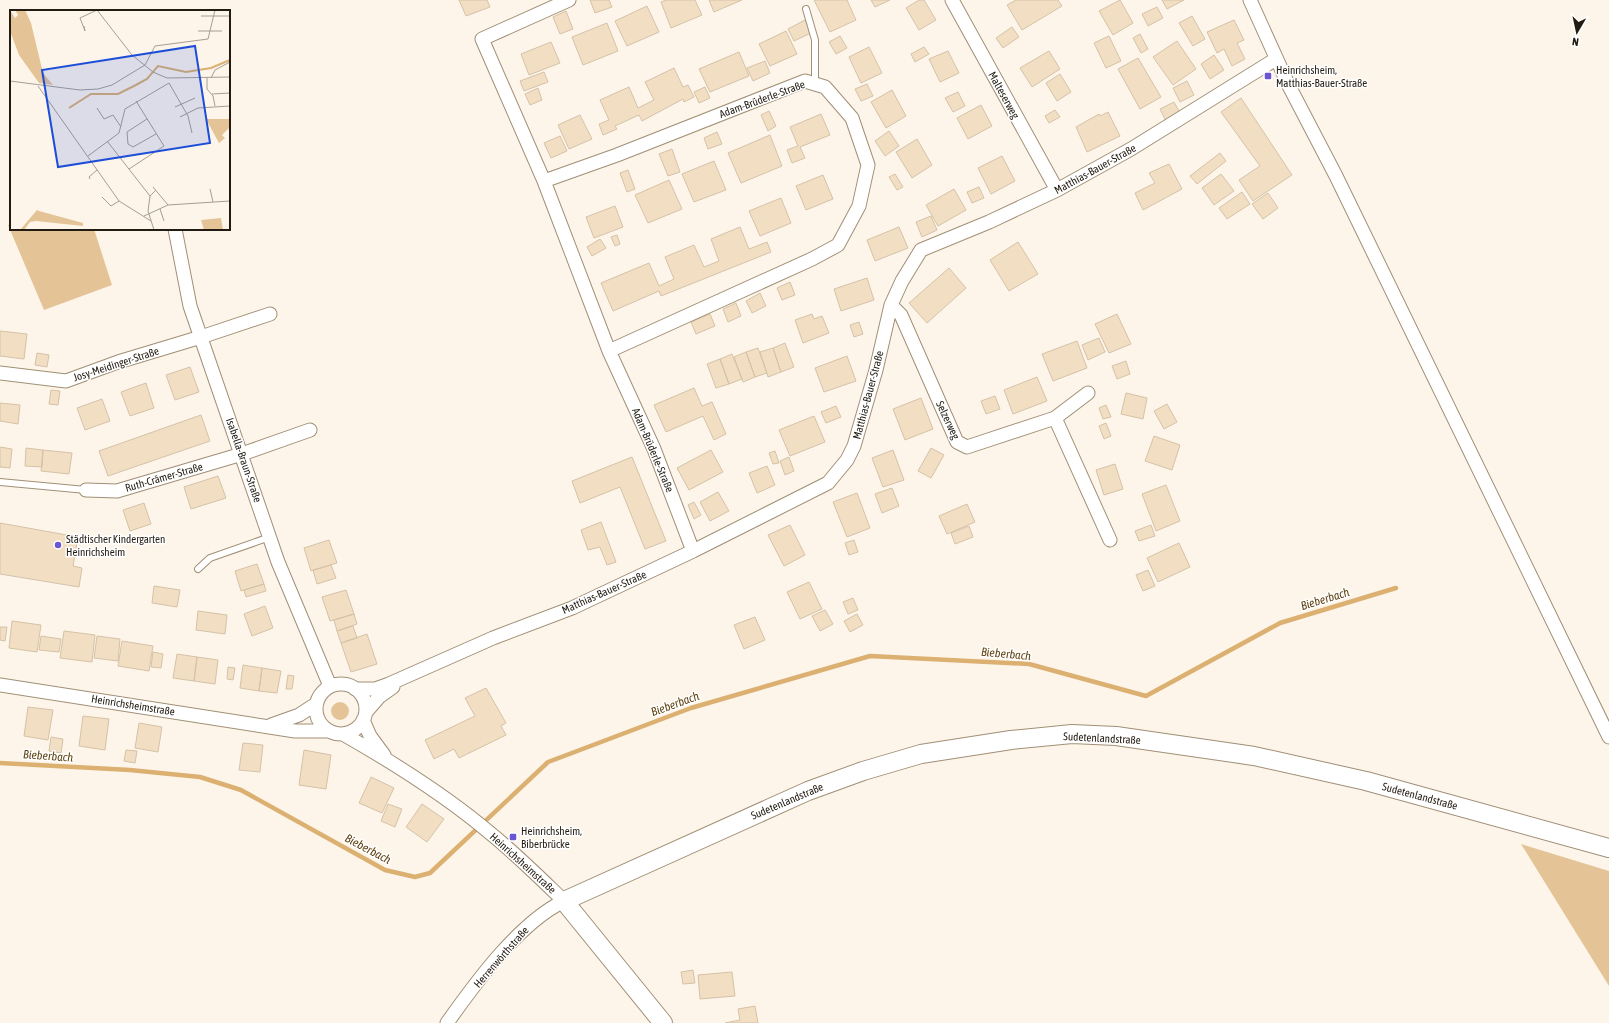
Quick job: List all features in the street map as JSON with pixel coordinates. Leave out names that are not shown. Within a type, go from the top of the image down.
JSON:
[{"type":"street","name":"Adam-Brüderle-Straße","points":[[569,0],[482,39],[544,181],[609,351],[654,449],[693,551]]},
{"type":"street","name":"Malteserweg","points":[[952,0],[1057,190]]},
{"type":"street","points":[[1250,0],[1276,59],[1336,176],[1609,737]]},
{"type":"street","name":"Matthias-Bauer-Straße","points":[[355,689],[375,689],[493,638],[572,608],[693,551],[828,483],[838,473],[854,446],[874,376],[891,305],[902,281],[921,250],[989,222],[1057,190],[1132,149],[1276,59]]},
{"type":"street","name":"Adam-Brüderle-Straße","points":[[544,181],[617,155],[805,81],[825,87],[852,118],[868,165],[859,206],[838,245],[812,259],[609,351]]},
{"type":"street","name":"Isabella-Braun-Straße","points":[[174,230],[190,306],[278,562],[330,686]]},
{"type":"street","name":"Selzerweg","points":[[891,305],[901,315],[957,442],[967,447],[1055,418],[1088,393]]},
{"type":"street","name":"Josy-Meidinger-Straße","points":[[0,373],[66,381],[118,362],[270,314]]},
{"type":"street","points":[[1055,418],[1110,540]]},
{"type":"street","name":"Ruth-Crämer-Straße","points":[[86,490],[117,492],[242,454],[310,430]]},
{"type":"street","name":"Matthias-Bauer-Straße","points":[[364,716],[379,697],[409,675]]},
{"type":"street","points":[[330,686],[339,684],[348,685],[355,689]]},
{"type":"street","name":"Heinrichsheimstraße","points":[[0,685],[305,732],[328,731],[343,734],[392,763],[490,832],[564,901],[663,1023]]},
{"type":"street","name":"Heinrichsheimstraße","points":[[265,726],[282,722],[299,715],[316,704],[324,690],[330,686]]},
{"type":"street","name":"Heinrichsheimstraße","points":[[355,689],[361,695],[365,703],[364,716],[370,736],[392,763]]},
{"type":"street","points":[[316,704],[318,719],[328,731]]},
{"type":"street","points":[[343,734],[358,727],[364,716]]},
{"type":"street","name":"Sudetenlandstraße","points":[[564,901],[808,791],[863,771],[921,754],[1011,740],[1072,734],[1116,736],[1254,756],[1366,781],[1609,848]]},
{"type":"street","name":"Herrenwörthstraße","points":[[447,1023],[504,950],[548,909],[564,901]]},
{"type":"lane","points":[[806,10],[814,40],[814,84]]},
{"type":"lane","points":[[0,482],[86,490]]},
{"type":"lane","points":[[198,568],[210,558],[270,537]]},
{"type":"shaded area","points":[[10,230],[94,230],[112,285],[44,310]]},
{"type":"shaded area","points":[[340,702],[346,705],[349,711],[346,717],[340,720],[334,717],[331,711],[334,705]]},
{"type":"shaded area","points":[[1521,844],[1609,871],[1609,986]]},
{"type":"building","points":[[459,0],[487,0],[490,7],[466,16]]},
{"type":"building","points":[[590,0],[609,0],[612,7],[595,13]]},
{"type":"building","points":[[666,0],[695,0],[702,15],[671,28],[661,2]]},
{"type":"building","points":[[709,0],[742,0],[714,12]]},
{"type":"building","points":[[814,0],[847,0],[856,20],[830,32]]},
{"type":"building","points":[[871,0],[890,0],[875,7]]},
{"type":"building","points":[[919,0],[924,0],[936,20],[919,30],[906,8]]},
{"type":"building","points":[[1016,0],[1058,0],[1062,6],[1022,30],[1007,5]]},
{"type":"building","points":[[1120,0],[1133,23],[1113,35],[1099,11]]},
{"type":"building","points":[[1162,0],[1184,0],[1167,9]]},
{"type":"building","points":[[647,6],[659,32],[627,46],[615,21]]},
{"type":"building","points":[[1157,7],[1163,18],[1148,26],[1142,14]]},
{"type":"building","points":[[566,11],[573,29],[560,34],[553,17]]},
{"type":"building","points":[[1192,16],[1205,39],[1193,46],[1179,23]]},
{"type":"building","points":[[805,20],[811,33],[794,41],[788,29]]},
{"type":"building","points":[[1234,20],[1244,40],[1237,43],[1245,59],[1232,66],[1224,49],[1217,53],[1207,32]]},
{"type":"building","points":[[607,23],[618,51],[583,65],[572,37]]},
{"type":"building","points":[[1012,27],[1019,37],[1003,48],[996,38]]},
{"type":"building","points":[[786,31],[797,54],[770,66],[759,44]]},
{"type":"building","points":[[1140,34],[1148,49],[1141,53],[1133,38]]},
{"type":"building","points":[[840,36],[847,48],[836,54],[829,42]]},
{"type":"building","points":[[1109,36],[1121,61],[1106,68],[1094,43]]},
{"type":"building","points":[[1177,41],[1196,69],[1173,85],[1153,57]]},
{"type":"building","points":[[551,42],[560,63],[529,75],[521,54]]},
{"type":"building","points":[[869,47],[882,73],[861,83],[849,57]]},
{"type":"building","points":[[924,47],[929,54],[915,62],[911,54]]},
{"type":"building","points":[[948,51],[959,73],[940,82],[929,59]]},
{"type":"building","points":[[1049,51],[1060,69],[1032,87],[1020,68]]},
{"type":"building","points":[[739,52],[749,76],[710,92],[699,69]]},
{"type":"building","points":[[1214,55],[1224,70],[1210,79],[1201,64]]},
{"type":"building","points":[[1138,58],[1161,97],[1140,109],[1118,69]]},
{"type":"building","points":[[765,61],[770,73],[753,81],[747,68]]},
{"type":"building","points":[[674,68],[683,87],[688,85],[694,97],[684,102],[683,99],[642,121],[639,115],[615,126],[617,129],[603,135],[599,124],[609,120],[600,100],[629,87],[638,108],[654,100],[645,82]]},
{"type":"building","points":[[544,72],[548,82],[524,91],[520,81]]},
{"type":"building","points":[[1060,74],[1071,92],[1057,101],[1046,83]]},
{"type":"building","points":[[1187,81],[1194,95],[1180,102],[1173,88]]},
{"type":"building","points":[[867,84],[873,96],[861,101],[855,89]]},
{"type":"building","points":[[705,87],[710,98],[699,103],[694,92]]},
{"type":"building","points":[[538,88],[542,100],[530,105],[525,94]]},
{"type":"building","points":[[892,90],[906,116],[886,128],[871,102]]},
{"type":"building","points":[[958,92],[965,106],[953,112],[945,98]]},
{"type":"building","points":[[1241,98],[1292,175],[1253,201],[1239,180],[1260,166],[1221,112]]},
{"type":"building","points":[[1174,102],[1181,115],[1167,123],[1160,109]]},
{"type":"building","points":[[981,105],[992,126],[968,139],[957,118]]},
{"type":"building","points":[[1055,110],[1060,117],[1049,123],[1045,116]]},
{"type":"building","points":[[769,111],[776,126],[768,131],[761,115]]},
{"type":"building","points":[[1108,112],[1120,136],[1087,152],[1076,127],[1099,114],[1100,116]]},
{"type":"building","points":[[821,114],[830,135],[800,147],[805,158],[792,163],[787,150],[798,146],[790,127]]},
{"type":"building","points":[[580,115],[592,139],[569,149],[558,125]]},
{"type":"building","points":[[889,131],[899,146],[885,156],[875,141]]},
{"type":"building","points":[[717,132],[722,144],[708,149],[704,138]]},
{"type":"building","points":[[770,135],[782,166],[741,183],[728,153]]},
{"type":"building","points":[[560,136],[567,151],[551,158],[544,143]]},
{"type":"building","points":[[917,139],[932,165],[912,178],[896,152]]},
{"type":"building","points":[[672,149],[680,172],[668,176],[659,154]]},
{"type":"building","points":[[1220,153],[1226,161],[1197,184],[1190,176]]},
{"type":"building","points":[[1002,156],[1015,181],[991,194],[978,168]]},
{"type":"building","points":[[714,161],[726,190],[694,202],[682,174]]},
{"type":"building","points":[[1169,164],[1182,189],[1143,210],[1135,193],[1155,183],[1149,173]]},
{"type":"building","points":[[628,170],[635,189],[627,192],[620,173]]},
{"type":"building","points":[[895,174],[903,187],[897,190],[889,177]]},
{"type":"building","points":[[1221,174],[1234,191],[1214,205],[1202,188]]},
{"type":"building","points":[[823,175],[833,199],[806,210],[796,186]]},
{"type":"building","points":[[669,180],[682,209],[648,223],[635,195]]},
{"type":"building","points":[[979,187],[984,198],[972,203],[967,192]]},
{"type":"building","points":[[954,189],[966,210],[938,226],[926,205]]},
{"type":"building","points":[[1242,192],[1250,204],[1227,219],[1219,208]]},
{"type":"building","points":[[1268,193],[1278,208],[1263,219],[1252,204]]},
{"type":"building","points":[[781,198],[791,223],[760,236],[749,211]]},
{"type":"building","points":[[615,206],[623,227],[594,238],[586,217]]},
{"type":"building","points":[[931,216],[937,230],[922,237],[916,222]]},
{"type":"building","points":[[740,227],[749,249],[767,242],[771,252],[661,296],[659,291],[613,311],[601,283],[649,263],[659,286],[674,279],[665,257],[694,245],[704,267],[719,261],[711,239]]},
{"type":"building","points":[[899,227],[908,248],[875,261],[867,240]]},
{"type":"building","points":[[617,235],[620,244],[615,246],[611,237]]},
{"type":"building","points":[[600,239],[606,248],[592,256],[587,247]]},
{"type":"building","points":[[1018,242],[1038,274],[1009,291],[990,260]]},
{"type":"building","points":[[949,268],[966,288],[927,323],[909,303]]},
{"type":"building","points":[[867,278],[874,300],[841,311],[834,289]]},
{"type":"building","points":[[790,282],[795,295],[782,300],[777,288]]},
{"type":"building","points":[[760,293],[766,306],[752,313],[746,301]]},
{"type":"building","points":[[736,303],[741,316],[728,322],[723,309]]},
{"type":"building","points":[[710,314],[715,326],[696,334],[691,322]]},
{"type":"building","points":[[812,314],[814,319],[822,316],[829,333],[803,343],[795,320]]},
{"type":"building","points":[[1117,314],[1131,344],[1109,353],[1095,324]]},
{"type":"building","points":[[859,322],[863,334],[854,337],[850,325]]},
{"type":"building","points":[[0,331],[27,334],[24,359],[0,356]]},
{"type":"building","points":[[1099,338],[1105,352],[1088,360],[1082,345]]},
{"type":"building","points":[[1077,341],[1087,368],[1053,381],[1042,354]]},
{"type":"building","points":[[785,343],[794,367],[781,372],[773,348]]},
{"type":"building","points":[[758,348],[767,373],[755,377],[746,352]]},
{"type":"building","points":[[773,348],[781,372],[768,377],[760,352]]},
{"type":"building","points":[[746,352],[755,377],[743,382],[734,357]]},
{"type":"building","points":[[37,353],[49,355],[47,367],[35,365]]},
{"type":"building","points":[[732,354],[742,379],[729,384],[720,359]]},
{"type":"building","points":[[847,356],[856,381],[824,392],[815,368]]},
{"type":"building","points":[[720,359],[729,384],[716,388],[707,364]]},
{"type":"building","points":[[1126,361],[1130,374],[1117,379],[1112,366]]},
{"type":"building","points":[[190,367],[199,392],[175,400],[166,375]]},
{"type":"building","points":[[1037,377],[1047,401],[1013,414],[1004,390]]},
{"type":"building","points":[[146,383],[154,408],[130,416],[121,392]]},
{"type":"building","points":[[694,388],[702,406],[712,402],[726,434],[714,440],[703,416],[666,432],[654,405]]},
{"type":"building","points":[[51,390],[60,391],[58,405],[49,404]]},
{"type":"building","points":[[1126,393],[1147,398],[1143,419],[1121,414]]},
{"type":"building","points":[[995,396],[1000,409],[986,414],[981,401]]},
{"type":"building","points":[[921,398],[933,429],[905,440],[893,409]]},
{"type":"building","points":[[102,399],[110,421],[85,430],[77,408]]},
{"type":"building","points":[[0,403],[20,405],[18,424],[0,421]]},
{"type":"building","points":[[1167,404],[1177,422],[1164,429],[1154,411]]},
{"type":"building","points":[[1106,405],[1111,417],[1103,419],[1099,408]]},
{"type":"building","points":[[836,406],[841,417],[826,423],[821,412]]},
{"type":"building","points":[[201,415],[210,441],[108,476],[99,451]]},
{"type":"building","points":[[814,416],[825,442],[790,456],[779,430]]},
{"type":"building","points":[[1106,423],[1111,436],[1104,439],[1099,426]]},
{"type":"building","points":[[1154,436],[1180,445],[1172,470],[1145,461]]},
{"type":"building","points":[[0,447],[12,449],[10,468],[0,467]]},
{"type":"building","points":[[26,448],[43,450],[42,467],[25,466]]},
{"type":"building","points":[[931,448],[944,455],[931,478],[918,471]]},
{"type":"building","points":[[43,450],[72,453],[69,474],[41,471]]},
{"type":"building","points":[[711,450],[723,472],[689,490],[677,468]]},
{"type":"building","points":[[893,450],[904,480],[883,487],[872,458]]},
{"type":"building","points":[[775,451],[779,463],[773,464],[769,453]]},
{"type":"building","points":[[632,457],[666,541],[645,549],[620,487],[580,503],[572,481]]},
{"type":"building","points":[[789,457],[794,471],[785,475],[780,461]]},
{"type":"building","points":[[1115,464],[1123,489],[1104,495],[1096,470]]},
{"type":"building","points":[[767,466],[775,485],[757,493],[749,473]]},
{"type":"building","points":[[218,476],[226,498],[191,509],[184,487]]},
{"type":"building","points":[[1166,485],[1180,521],[1156,531],[1142,494]]},
{"type":"building","points":[[892,488],[899,506],[882,513],[875,494]]},
{"type":"building","points":[[718,492],[729,511],[710,521],[700,502]]},
{"type":"building","points":[[857,493],[870,528],[847,537],[833,502]]},
{"type":"building","points":[[694,502],[701,515],[694,519],[688,505]]},
{"type":"building","points":[[144,503],[151,524],[130,531],[123,510]]},
{"type":"building","points":[[967,504],[975,522],[947,534],[939,516]]},
{"type":"building","points":[[601,522],[616,562],[607,565],[600,547],[588,550],[581,530]]},
{"type":"building","points":[[0,523],[78,537],[73,566],[82,568],[79,587],[0,574]]},
{"type":"building","points":[[790,525],[805,555],[784,566],[768,535]]},
{"type":"building","points":[[1151,525],[1155,536],[1139,541],[1135,531]]},
{"type":"building","points":[[969,526],[973,537],[955,544],[951,533]]},
{"type":"building","points":[[329,540],[337,563],[311,571],[304,548]]},
{"type":"building","points":[[854,540],[858,552],[849,555],[845,543]]},
{"type":"building","points":[[1179,543],[1190,567],[1158,582],[1147,558]]},
{"type":"building","points":[[257,564],[264,584],[241,591],[235,571]]},
{"type":"building","points":[[331,565],[336,578],[317,584],[313,570]]},
{"type":"building","points":[[1148,570],[1155,586],[1143,591],[1136,575]]},
{"type":"building","points":[[809,582],[822,609],[800,619],[787,592]]},
{"type":"building","points":[[264,584],[266,591],[246,597],[244,590]]},
{"type":"building","points":[[154,586],[180,590],[177,607],[152,603]]},
{"type":"building","points":[[346,590],[354,614],[330,621],[322,597]]},
{"type":"building","points":[[853,598],[858,610],[848,614],[843,602]]},
{"type":"building","points":[[265,606],[273,628],[252,636],[244,614]]},
{"type":"building","points":[[825,610],[833,624],[820,631],[812,616]]},
{"type":"building","points":[[198,611],[227,615],[225,634],[196,630]]},
{"type":"building","points":[[354,614],[357,624],[337,631],[334,620]]},
{"type":"building","points":[[857,614],[863,625],[850,632],[844,621]]},
{"type":"building","points":[[755,617],[765,640],[744,649],[734,625]]},
{"type":"building","points":[[12,621],[41,625],[37,652],[9,648]]},
{"type":"building","points":[[353,626],[357,638],[341,643],[337,631]]},
{"type":"building","points":[[0,627],[7,627],[5,641],[0,640]]},
{"type":"building","points":[[64,631],[95,635],[92,662],[60,658]]},
{"type":"building","points":[[367,634],[377,664],[351,672],[341,643]]},
{"type":"building","points":[[41,636],[61,639],[59,652],[39,650]]},
{"type":"building","points":[[97,636],[120,639],[118,661],[94,658]]},
{"type":"building","points":[[122,641],[153,646],[149,671],[118,666]]},
{"type":"building","points":[[153,652],[163,654],[161,668],[151,667]]},
{"type":"building","points":[[177,654],[197,657],[194,681],[173,678]]},
{"type":"building","points":[[197,657],[218,660],[215,684],[194,681]]},
{"type":"building","points":[[243,665],[262,668],[259,691],[240,688]]},
{"type":"building","points":[[228,667],[235,668],[233,680],[227,679]]},
{"type":"building","points":[[262,668],[281,671],[277,693],[259,691]]},
{"type":"building","points":[[288,675],[294,676],[292,689],[286,689]]},
{"type":"building","points":[[486,688],[506,723],[501,726],[506,735],[459,758],[454,749],[434,759],[425,740],[475,716],[465,698]]},
{"type":"building","points":[[28,707],[53,710],[48,740],[24,736]]},
{"type":"building","points":[[83,716],[109,719],[105,750],[79,746]]},
{"type":"building","points":[[139,723],[162,727],[158,752],[135,748]]},
{"type":"building","points":[[51,737],[63,739],[61,753],[49,751]]},
{"type":"building","points":[[243,743],[263,745],[260,772],[239,770]]},
{"type":"building","points":[[126,750],[137,751],[135,763],[124,761]]},
{"type":"building","points":[[304,750],[331,755],[326,789],[299,785]]},
{"type":"building","points":[[371,777],[394,788],[382,813],[359,803]]},
{"type":"building","points":[[388,804],[402,809],[395,827],[381,821]]},
{"type":"building","points":[[422,804],[444,819],[427,842],[406,827]]},
{"type":"building","points":[[693,970],[695,983],[683,984],[681,972]]},
{"type":"building","points":[[732,972],[735,996],[700,999],[698,975]]},
{"type":"building","points":[[755,1006],[758,1023],[725,1023],[740,1020],[738,1009]]},
{"type":"waterway","name":"Bieberbach","points":[[0,763],[130,770],[200,777],[241,790],[385,870],[415,877],[430,873],[548,762],[691,708],[870,656],[1029,664],[1146,696],[1280,623],[1396,588]]},
{"type":"place","name":"Heinrichsheim, Matthias-Bauer-Straße","points":[[1268,76]]},
{"type":"place","name":"Städtischer Kindergarten Heinrichsheim","points":[[58,545]]},
{"type":"place","name":"Heinrichsheim, Biberbrücke","points":[[513,837]]}]
